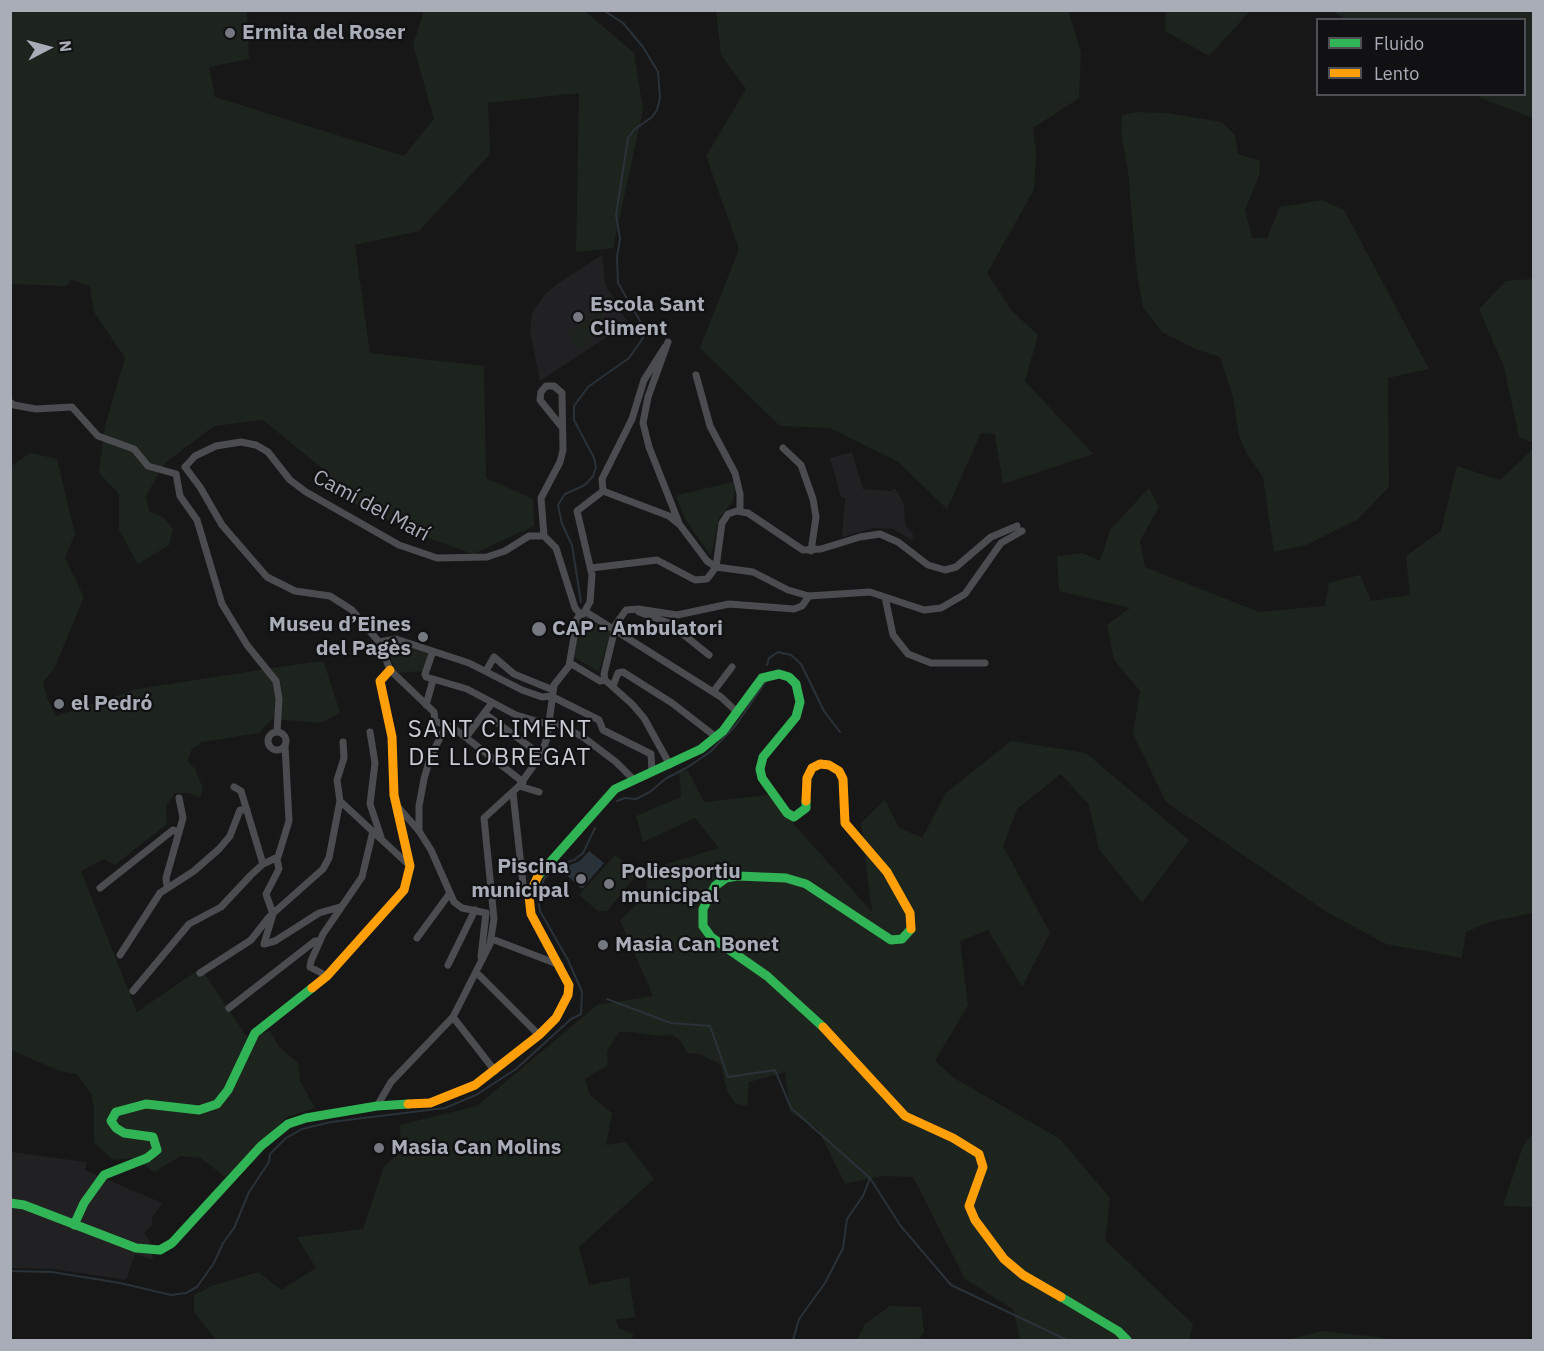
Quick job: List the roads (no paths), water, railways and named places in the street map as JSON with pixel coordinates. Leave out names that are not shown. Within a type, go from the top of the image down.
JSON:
[{"type":"street","points":[[591,568],[657,560],[698,581],[710,577],[716,567],[722,523],[728,514],[740,511],[751,515],[796,546],[811,551],[860,537],[880,534],[898,542],[928,565],[948,570],[961,564],[991,537],[1019,528],[1001,543],[965,594],[936,609],[924,610],[885,597],[853,592],[819,597],[809,596],[788,590],[753,572],[716,567],[707,561],[680,525],[649,447],[643,418],[649,393],[668,342],[644,380],[632,419],[602,479],[603,491]]},
{"type":"street","points":[[696,375],[710,426],[735,473],[740,494],[740,511]]},
{"type":"street","points":[[561,426],[540,399],[541,392],[550,385],[557,387],[562,393],[562,457],[540,502],[544,536],[556,548],[575,608],[615,629],[713,692],[737,712]]},
{"type":"street","points":[[10,402],[14,405],[36,409],[72,407],[98,436],[134,449],[148,466],[185,482],[191,476]]},
{"type":"street","name":"Camí del Marí","points":[[177,477],[179,468],[185,467],[195,456],[216,446],[241,442],[256,445],[268,452],[286,476],[300,488],[399,545],[437,558],[479,559],[505,551],[529,536],[544,536]]},
{"type":"street","points":[[783,448],[801,465],[813,499],[816,517],[811,551]]},
{"type":"street","points":[[185,467],[228,533],[267,577],[295,591],[325,595],[338,600],[352,610],[379,642],[390,670],[434,712],[435,721],[445,728],[455,729],[521,784],[539,792]]},
{"type":"street","points":[[177,477],[180,496],[197,520],[222,604],[248,645],[276,681],[279,699],[277,732],[269,738],[270,746],[278,750],[285,746]]},
{"type":"street","points":[[603,491],[660,513],[680,525]]},
{"type":"street","points":[[377,1106],[391,1082],[453,1017],[492,939],[494,912],[483,823],[489,811],[521,784],[541,755],[550,722],[555,682],[570,663],[577,619],[583,613],[591,593],[591,568],[577,511],[603,491]]},
{"type":"street","points":[[660,513],[669,509],[671,504]]},
{"type":"street","points":[[602,678],[615,629],[623,612],[631,609],[671,615],[692,613],[725,604],[794,609],[802,606],[809,596]]},
{"type":"street","points":[[885,597],[893,635],[908,654],[931,663],[984,663]]},
{"type":"street","points":[[631,609],[669,623],[709,655]]},
{"type":"street","points":[[379,642],[399,640],[486,671],[522,690],[542,697],[552,693]]},
{"type":"street","points":[[433,651],[425,674],[433,680],[467,689],[531,721],[550,722],[584,738],[616,762],[633,779]]},
{"type":"street","points":[[486,671],[494,657],[523,679],[598,719],[603,730],[651,754],[652,772]]},
{"type":"street","points":[[570,663],[602,678],[613,686],[644,718],[670,765]]},
{"type":"street","points":[[713,692],[732,667]]},
{"type":"street","points":[[390,670],[380,681],[391,728],[401,853]]},
{"type":"street","points":[[613,686],[618,673],[623,672],[672,703],[716,737]]},
{"type":"street","points":[[529,896],[535,879],[610,794],[633,779],[694,753],[716,737],[762,678],[772,674],[784,675],[792,680],[800,696],[796,717],[766,753],[761,765],[762,778],[787,813],[794,816],[806,808],[807,778],[812,768],[820,764],[829,765],[839,771],[843,779],[845,823],[887,872],[900,893],[911,918],[907,935],[898,940],[883,937],[806,884],[786,878],[729,877],[717,884],[704,905],[701,917],[703,927],[716,940],[767,976],[812,1013],[905,1116],[953,1138],[979,1154],[983,1167],[969,1206],[975,1220],[1004,1259],[1023,1275],[1118,1331],[1127,1341]]},
{"type":"street","points":[[426,705],[433,680]]},
{"type":"street","points":[[466,737],[492,703]]},
{"type":"street","points":[[484,712],[541,755]]},
{"type":"street","points":[[419,831],[419,806],[424,779],[432,753],[445,728]]},
{"type":"street","points":[[277,732],[285,735],[289,821],[277,859],[279,869],[266,894],[273,914],[263,940],[267,945],[319,913],[340,907]]},
{"type":"street","points":[[370,732],[375,763],[370,804],[381,839]]},
{"type":"street","points":[[200,973],[250,940],[273,914],[323,869],[329,858],[340,801],[337,780],[344,758],[344,742]]},
{"type":"street","points":[[234,787],[241,791],[263,864]]},
{"type":"street","points":[[10,1203],[24,1205],[136,1248],[160,1250],[172,1243],[274,1134],[292,1122],[377,1106],[420,1104],[441,1100],[475,1085],[495,1071],[556,1018],[567,999],[567,980],[534,921],[529,896],[523,884],[513,793]]},
{"type":"street","points":[[167,886],[166,878],[183,815],[179,798]]},
{"type":"street","points":[[74,1225],[84,1203],[104,1174],[147,1158],[157,1150],[153,1137],[118,1130],[112,1124],[113,1116],[128,1107],[146,1104],[166,1104],[194,1110],[209,1108],[228,1090],[257,1030],[327,976],[399,897],[408,880],[410,866],[401,853],[381,839],[340,801]]},
{"type":"street","points":[[396,806],[419,831],[442,871],[450,893],[459,906],[483,911],[487,917],[480,963]]},
{"type":"street","points":[[120,955],[155,898],[167,886],[194,871],[219,849],[230,836],[240,810],[247,810]]},
{"type":"street","points":[[100,888],[173,830],[179,833]]},
{"type":"street","points":[[327,976],[310,964],[320,940],[362,877],[373,831]]},
{"type":"street","points":[[132,991],[184,929],[221,907],[263,864],[277,859]]},
{"type":"street","points":[[417,938],[450,893]]},
{"type":"street","points":[[448,965],[475,910]]},
{"type":"street","points":[[492,939],[560,965]]},
{"type":"street","points":[[229,1008],[307,947],[320,940]]},
{"type":"street","points":[[476,972],[539,1035]]},
{"type":"street","points":[[453,1017],[495,1071]]},
{"type":"waterway","points":[[581,602],[572,545],[562,524],[558,505],[565,494],[585,485],[593,476],[596,467],[594,458],[574,420],[574,406],[588,387],[629,358],[643,338],[643,326],[618,283],[617,257],[620,239],[616,215],[628,138],[635,129],[652,117],[657,110],[660,98],[658,72],[643,47],[623,23],[603,10]]},
{"type":"waterway","points":[[767,665],[769,658],[778,652],[791,655],[801,664],[824,711],[840,732]]},
{"type":"waterway","points":[[617,801],[625,798],[636,799],[650,792],[665,779],[710,752],[736,725],[766,681]]},
{"type":"waterway","points":[[10,1271],[52,1272],[120,1283],[171,1295],[186,1293],[197,1287],[214,1263],[223,1243],[234,1228],[249,1192],[269,1162],[270,1154],[286,1138],[302,1129],[331,1122],[445,1108],[476,1095],[516,1069],[571,1019],[581,1014],[582,992],[568,960],[540,911],[538,899],[544,879],[556,866],[574,860],[583,853],[595,828]]},
{"type":"waterway","points":[[607,999],[671,1023],[710,1026],[728,1077],[775,1070],[791,1108],[870,1178],[900,1225],[951,1285],[1067,1340]]},
{"type":"waterway","points":[[793,1340],[799,1319],[825,1283],[843,1248],[847,1219],[863,1196],[870,1178]]},
{"type":"place","name":"Ermita del Roser","points":[[230,33]]},
{"type":"place","name":"Escola Sant Climent","points":[[578,317]]},
{"type":"place","name":"CAP - Ambulatori","points":[[539,629]]},
{"type":"place","name":"Museu d’Eines del Pagès","points":[[423,637]]},
{"type":"place","name":"el Pedró","points":[[59,704]]},
{"type":"place","name":"Piscina municipal","points":[[581,879]]},
{"type":"place","name":"Poliesportiu municipal","points":[[609,884]]},
{"type":"place","name":"Masia Can Bonet","points":[[603,945]]},
{"type":"place","name":"Masia Can Molins","points":[[379,1148]]},
{"type":"district","name":"SANT CLIMENT DE LLOBREGAT","points":[[500,744]]}]
